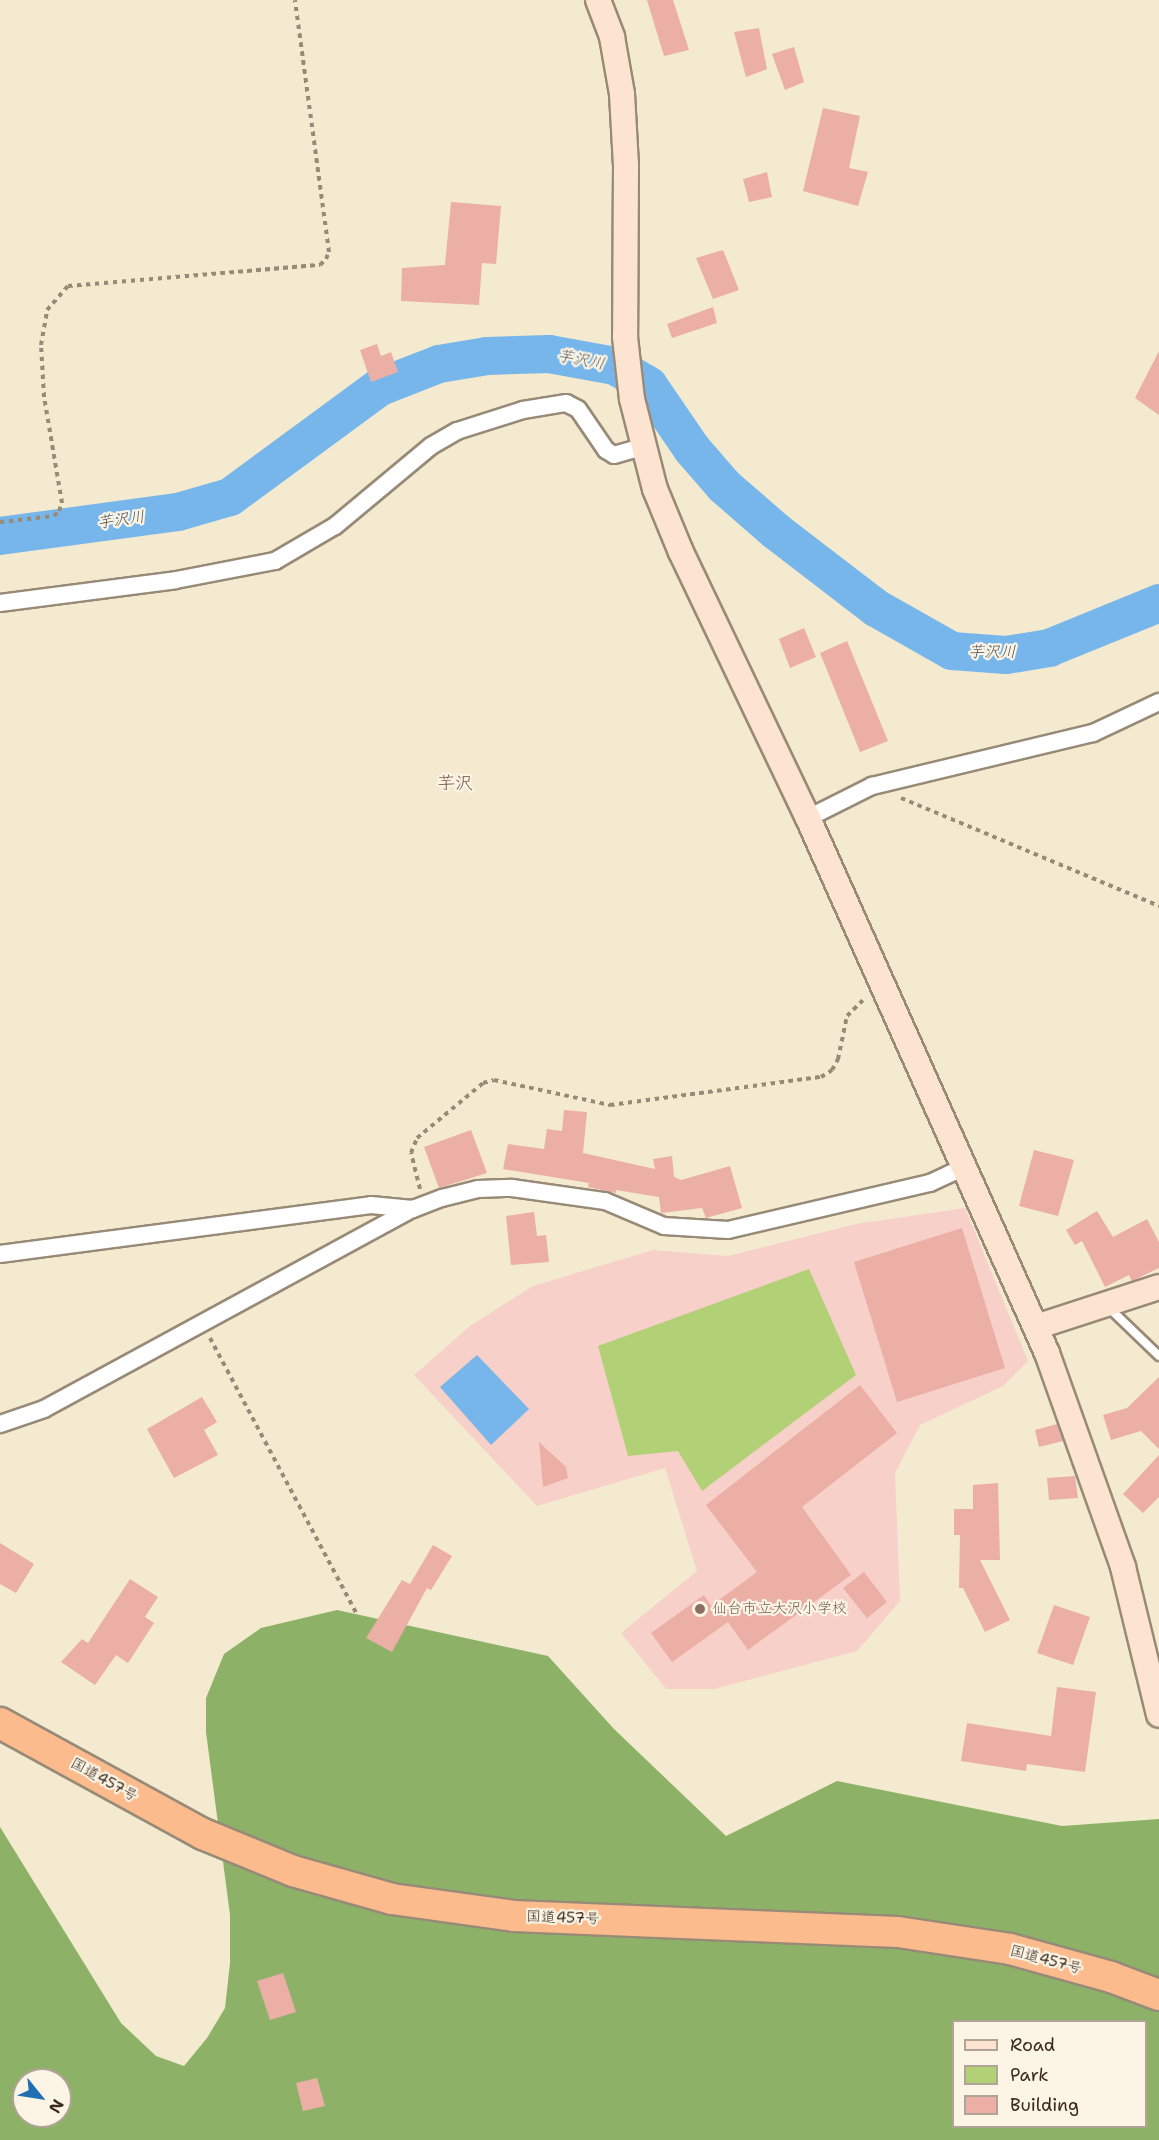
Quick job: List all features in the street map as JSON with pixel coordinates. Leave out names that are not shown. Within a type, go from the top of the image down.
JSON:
[{"type":"highway","name":"国道457号","points":[[0,1723],[203,1834],[293,1871],[392,1899],[514,1916],[898,1932],[1010,1949],[1111,1977],[1159,1995]]},
{"type":"street","points":[[598,0],[612,37],[622,94],[626,165],[626,346],[632,399],[642,447],[681,552],[808,818],[962,1168],[1036,1327],[1123,1566],[1155,1674],[1159,1715]]},
{"type":"street","points":[[0,603],[176,580],[275,561],[335,526],[431,447],[457,431],[523,410],[566,404],[578,409],[606,450],[614,455],[642,447]]},
{"type":"street","points":[[808,818],[872,786],[1093,733],[1159,702]]},
{"type":"street","points":[[0,1424],[44,1409],[413,1209],[478,1189],[512,1188],[605,1201],[664,1226],[728,1230],[930,1183],[962,1168]]},
{"type":"street","points":[[0,1254],[371,1205],[413,1209]]},
{"type":"street","points":[[1036,1327],[1159,1287]]},
{"type":"lane","points":[[1105,1304],[1159,1356]]},
{"type":"path","points":[[0,522],[54,516],[59,511],[62,502],[44,397],[41,345],[47,310],[68,286],[320,265],[327,259],[329,252],[295,0]]},
{"type":"path","points":[[872,786],[1159,906]]},
{"type":"path","points":[[413,1209],[420,1191],[411,1153],[417,1138],[483,1083],[494,1080],[619,1104],[821,1077],[832,1070],[838,1059],[847,1016],[861,999],[885,990]]},
{"type":"path","points":[[202,1322],[357,1615]]},
{"type":"shaded area","name":"仙台市立大沢小学校","points":[[965,1208],[1028,1361],[1003,1386],[920,1425],[895,1473],[900,1601],[857,1651],[714,1689],[666,1689],[621,1633],[697,1571],[665,1468],[537,1506],[414,1375],[470,1326],[533,1286],[653,1250],[728,1256],[856,1224]]},
{"type":"green space","points":[[809,1269],[856,1375],[702,1491],[678,1451],[628,1456],[598,1346]]},
{"type":"green space","points":[[337,1610],[548,1656],[614,1729],[726,1836],[837,1781],[1062,1826],[1159,1819],[1159,2140],[0,2140],[0,1827],[121,2023],[156,2056],[184,2066],[207,2038],[225,2008],[230,1963],[230,1915],[206,1732],[206,1698],[224,1654],[261,1628]]},
{"type":"water","points":[[477,1355],[529,1409],[491,1445],[440,1387]]},
{"type":"building","points":[[647,0],[673,0],[689,50],[664,56]]},
{"type":"building","points":[[759,28],[767,69],[746,77],[734,32]]},
{"type":"building","points":[[794,47],[804,82],[785,90],[772,54]]},
{"type":"building","points":[[823,108],[860,116],[849,168],[868,172],[858,206],[803,191]]},
{"type":"building","points":[[767,172],[772,197],[749,202],[743,179]]},
{"type":"building","points":[[451,202],[501,206],[496,264],[482,263],[479,305],[401,301],[402,268],[445,265]]},
{"type":"building","points":[[723,250],[739,290],[713,299],[696,258]]},
{"type":"building","points":[[713,307],[717,323],[672,338],[667,324]]},
{"type":"building","points":[[377,344],[381,356],[391,352],[398,372],[371,382],[360,350]]},
{"type":"building","points":[[1159,351],[1159,415],[1135,398]]},
{"type":"building","points":[[804,628],[816,657],[790,668],[779,639]]},
{"type":"building","points":[[847,641],[888,741],[860,752],[820,653]]},
{"type":"building","points":[[564,1110],[587,1112],[583,1153],[655,1169],[653,1159],[672,1156],[674,1177],[681,1180],[730,1166],[742,1208],[706,1218],[702,1208],[661,1213],[659,1197],[616,1190],[616,1193],[588,1187],[589,1183],[503,1169],[508,1144],[544,1149],[547,1129],[562,1131]]},
{"type":"building","points":[[471,1130],[487,1173],[439,1188],[424,1147]]},
{"type":"building","points":[[1034,1150],[1074,1160],[1058,1216],[1019,1206]]},
{"type":"building","points":[[1097,1211],[1113,1237],[1147,1219],[1159,1242],[1159,1268],[1132,1281],[1129,1275],[1105,1287],[1082,1241],[1075,1245],[1066,1230]]},
{"type":"building","points":[[534,1212],[537,1236],[546,1235],[549,1262],[511,1265],[506,1216]]},
{"type":"building","points":[[962,1228],[1005,1368],[897,1402],[854,1262]]},
{"type":"building","points":[[1159,1377],[1159,1449],[1141,1431],[1111,1440],[1103,1415],[1127,1408]]},
{"type":"building","points":[[860,1385],[897,1433],[802,1507],[851,1575],[748,1650],[728,1622],[672,1662],[651,1633],[704,1595],[711,1606],[757,1572],[706,1505]]},
{"type":"building","points":[[202,1397],[217,1422],[204,1430],[218,1455],[174,1478],[147,1429]]},
{"type":"building","points":[[1057,1424],[1063,1441],[1039,1447],[1035,1430]]},
{"type":"building","points":[[539,1442],[566,1467],[568,1478],[543,1487]]},
{"type":"building","points":[[1159,1455],[1159,1497],[1143,1513],[1123,1494]]},
{"type":"building","points":[[1075,1476],[1078,1498],[1049,1500],[1047,1478]]},
{"type":"building","points":[[998,1483],[1000,1560],[980,1560],[1010,1620],[985,1632],[963,1588],[959,1588],[960,1535],[954,1535],[954,1509],[973,1509],[973,1485]]},
{"type":"building","points":[[0,1543],[34,1564],[16,1593],[0,1584]]},
{"type":"building","points":[[433,1545],[452,1556],[431,1590],[427,1588],[392,1652],[366,1638],[402,1580],[410,1584]]},
{"type":"building","points":[[864,1572],[887,1602],[867,1618],[843,1588]]},
{"type":"building","points":[[130,1579],[158,1597],[145,1617],[154,1623],[128,1663],[116,1655],[95,1685],[61,1662],[82,1639],[88,1643]]},
{"type":"building","points":[[1054,1605],[1090,1617],[1073,1665],[1037,1653]]},
{"type":"building","points":[[1057,1687],[1096,1692],[1085,1772],[1027,1764],[1026,1771],[961,1761],[967,1723],[1051,1736]]},
{"type":"building","points":[[283,1973],[296,2012],[270,2020],[257,1981]]},
{"type":"building","points":[[317,2078],[325,2106],[303,2111],[296,2083]]},
{"type":"waterway","name":"芋沢川","points":[[0,536],[178,512],[230,497],[380,387],[439,364],[487,356],[549,354],[615,366],[649,386],[692,449],[724,486],[777,532],[876,608],[952,651],[1006,655],[1049,648],[1159,603]]},
{"type":"place","name":"仙台市立大沢小学校","points":[[700,1609]]},
{"type":"district","name":"芋沢","points":[[455,783]]}]
